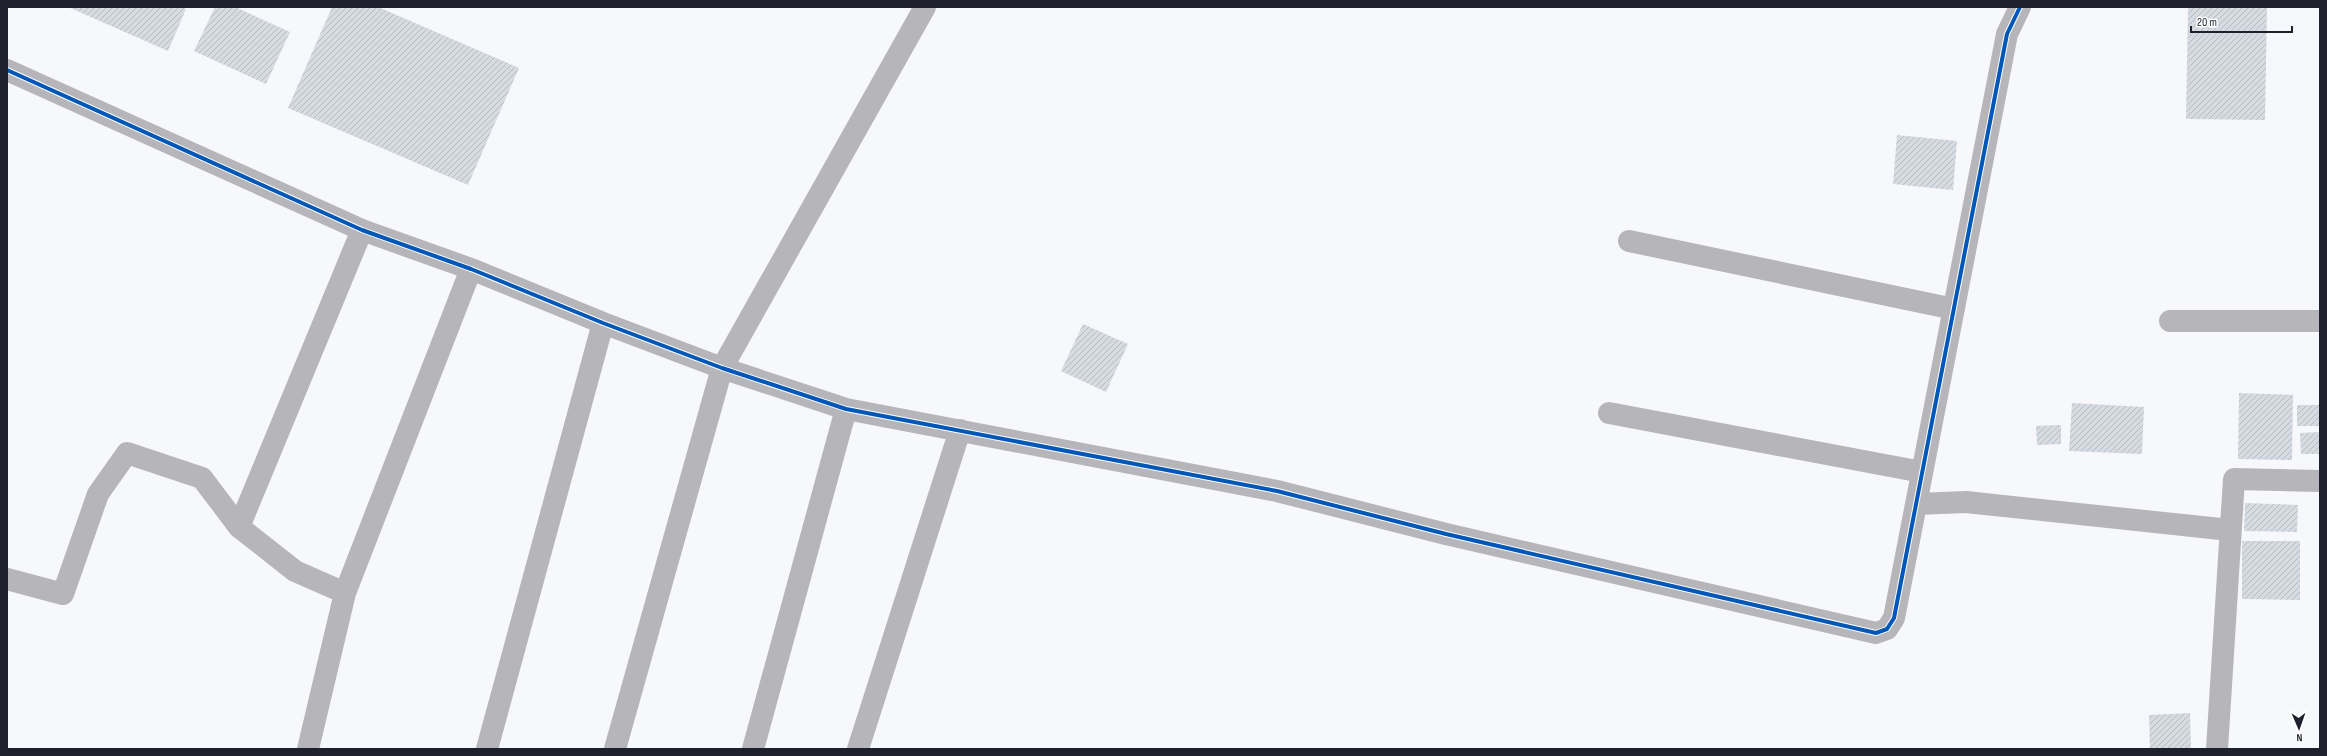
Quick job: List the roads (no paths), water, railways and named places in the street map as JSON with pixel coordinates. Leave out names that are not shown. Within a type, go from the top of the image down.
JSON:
[{"type":"street","points":[[615,749],[722,368],[925,7]]},
{"type":"street","points":[[7,70],[362,230],[471,269],[603,323],[722,368],[846,409],[1277,491],[1470,540],[1876,633],[1887,629],[1894,618],[2007,34],[2020,7]]},
{"type":"street","points":[[239,527],[362,230]]},
{"type":"street","points":[[1629,241],[1954,309]]},
{"type":"street","points":[[308,749],[345,593],[471,269]]},
{"type":"street","points":[[2170,321],[2320,321]]},
{"type":"street","points":[[487,749],[603,323]]},
{"type":"street","points":[[753,749],[846,409]]},
{"type":"street","points":[[1609,412],[1922,472]]},
{"type":"street","points":[[858,749],[960,430]]},
{"type":"street","points":[[7,579],[63,594],[98,494],[127,453],[202,478],[239,527],[295,571],[345,593]]},
{"type":"street","points":[[2217,749],[2234,479],[2320,481]]},
{"type":"street","points":[[1916,504],[1966,502],[2230,530]]}]
